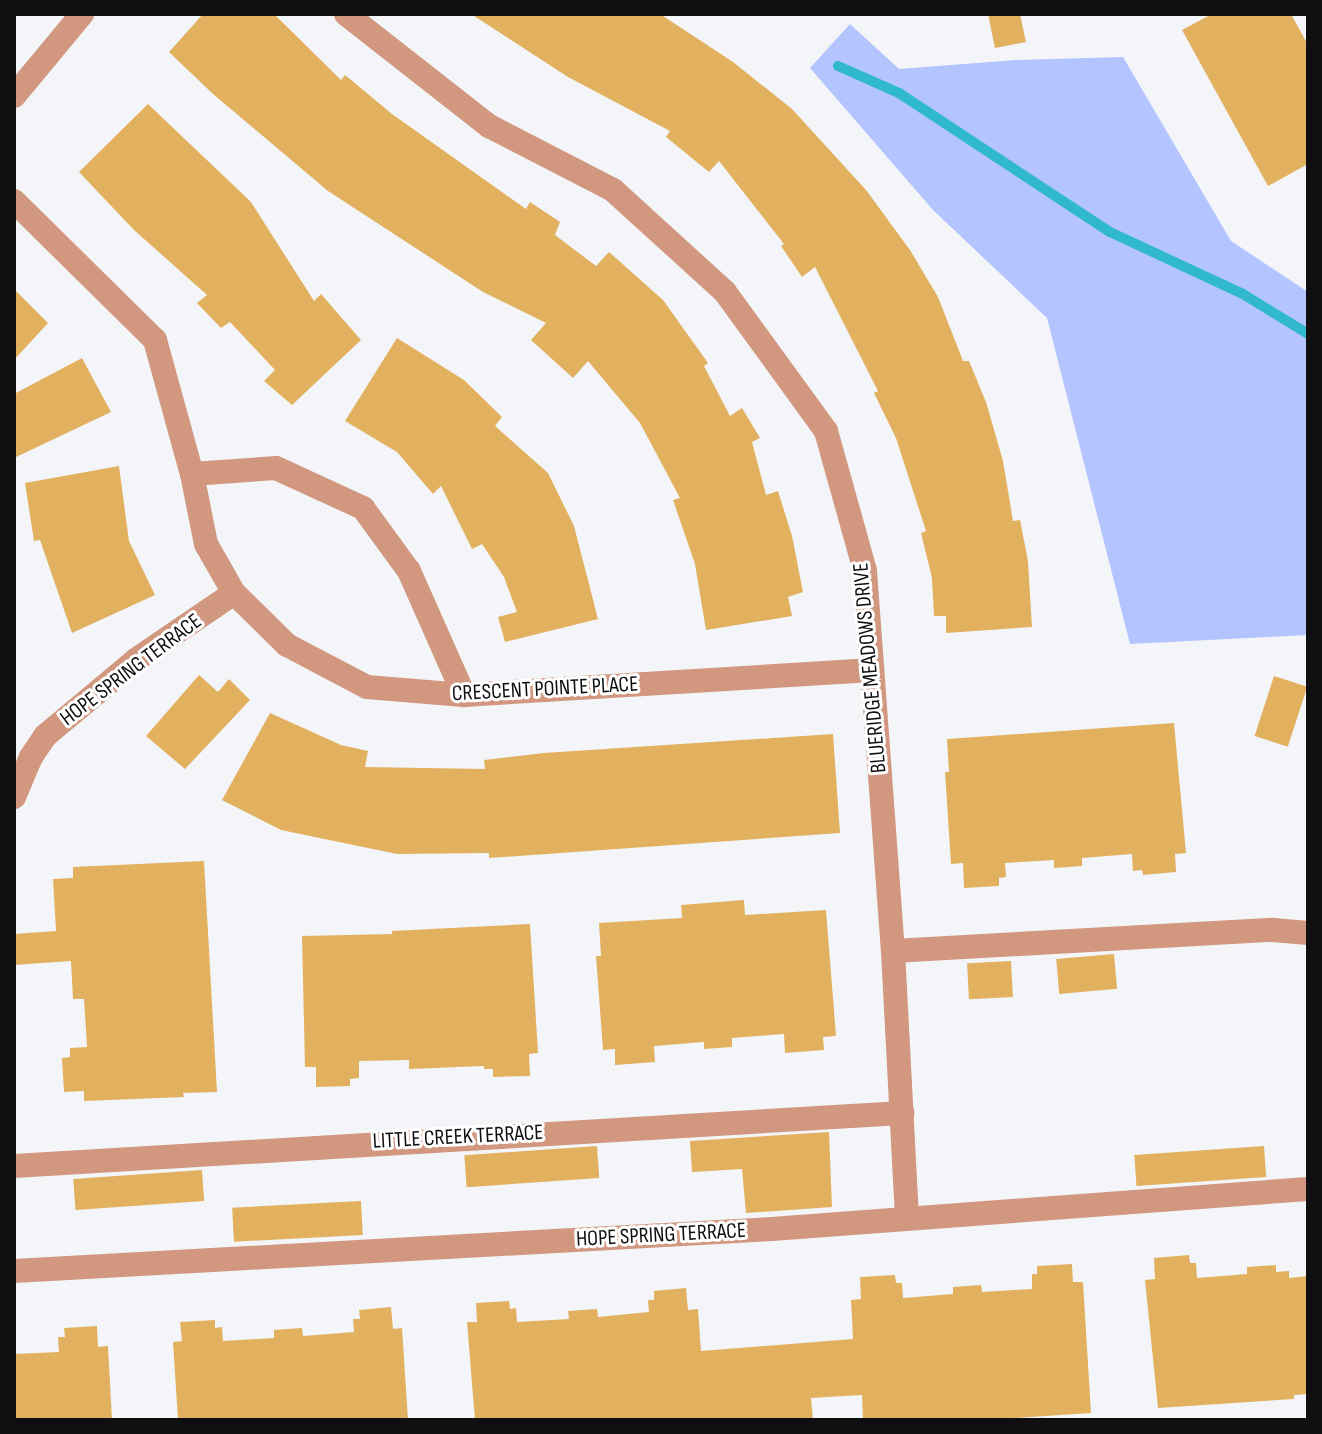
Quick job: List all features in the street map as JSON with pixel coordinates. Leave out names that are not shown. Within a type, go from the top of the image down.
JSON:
[{"type":"street","points":[[14,96],[82,14]]},
{"type":"street","name":"BLUERIDGE MEADOWS DRIVE","points":[[346,14],[489,126],[613,190],[725,292],[826,431],[865,571],[893,951],[907,1218]]},
{"type":"street","name":"CRESCENT POINTE PLACE","points":[[14,201],[155,340],[192,474],[206,544],[234,593],[287,645],[367,687],[464,695],[872,670]]},
{"type":"street","points":[[192,474],[276,468],[363,508],[409,571],[464,695]]},
{"type":"street","name":"HOPE SPRING TERRACE","points":[[14,797],[31,757],[45,736],[137,659],[234,593]]},
{"type":"street","points":[[893,951],[1273,930],[1308,933]]},
{"type":"street","name":"LITTLE CREEK TERRACE","points":[[14,1166],[902,1113]]},
{"type":"street","name":"HOPE SPRING TERRACE","points":[[14,1271],[907,1218],[1308,1189]]},
{"type":"shaded area","points":[[850,24],[899,69],[1016,60],[1123,57],[1231,241],[1308,292],[1308,635],[1130,644],[1047,318],[933,210],[810,68]]},
{"type":"building","points":[[203,14],[274,14],[341,80],[345,75],[392,114],[526,209],[530,202],[560,222],[555,235],[596,266],[609,252],[663,300],[708,363],[704,366],[730,416],[742,408],[760,438],[752,442],[766,495],[778,491],[792,536],[803,592],[788,597],[792,616],[706,630],[695,564],[673,500],[680,498],[640,423],[588,361],[573,378],[531,340],[546,323],[483,292],[328,191],[213,94],[169,52]]},
{"type":"building","points":[[471,14],[660,14],[733,62],[792,109],[866,190],[910,250],[938,297],[963,361],[969,361],[986,402],[1003,461],[1013,521],[1020,520],[1028,561],[1032,627],[946,633],[946,616],[934,616],[932,578],[921,533],[926,531],[896,438],[874,393],[878,391],[815,267],[802,277],[781,246],[784,244],[719,161],[709,172],[666,137],[670,131],[568,77]]},
{"type":"building","points":[[988,14],[1020,14],[1026,42],[995,48]]},
{"type":"building","points":[[1212,14],[1291,14],[1308,45],[1308,164],[1268,186],[1182,30]]},
{"type":"building","points":[[148,104],[251,202],[314,301],[321,294],[361,340],[292,405],[264,381],[275,370],[230,322],[221,328],[197,303],[207,295],[134,230],[79,172]]},
{"type":"building","points":[[14,289],[48,323],[14,360]]},
{"type":"building","points":[[397,338],[464,380],[502,417],[495,426],[548,473],[574,526],[598,619],[505,642],[498,617],[517,612],[504,577],[482,544],[472,549],[441,486],[433,494],[397,452],[345,421]]},
{"type":"building","points":[[82,358],[111,412],[14,458],[14,394]]},
{"type":"building","points":[[119,466],[129,541],[155,595],[72,633],[40,540],[34,541],[25,483]]},
{"type":"building","points":[[199,675],[218,692],[229,679],[250,700],[185,769],[146,736]]},
{"type":"building","points":[[1274,676],[1307,687],[1288,747],[1255,736]]},
{"type":"building","points":[[270,713],[341,745],[368,751],[365,767],[485,769],[484,760],[544,753],[833,734],[840,833],[489,858],[489,853],[397,854],[281,830],[222,800]]},
{"type":"building","points":[[1174,723],[1186,853],[1175,854],[1176,872],[1143,875],[1142,870],[1133,871],[1132,854],[1082,858],[1082,866],[1054,868],[1054,860],[1005,863],[1006,877],[999,878],[999,886],[964,888],[963,863],[951,864],[945,772],[949,772],[947,739]]},
{"type":"building","points":[[204,861],[217,1092],[183,1093],[184,1097],[84,1101],[84,1091],[64,1092],[62,1058],[70,1057],[70,1048],[87,1047],[84,999],[73,999],[71,961],[14,965],[14,934],[56,931],[53,879],[73,878],[73,867]]},
{"type":"building","points":[[744,900],[745,915],[826,910],[836,1036],[823,1037],[824,1050],[785,1053],[784,1034],[732,1038],[732,1047],[704,1049],[704,1042],[654,1046],[655,1062],[615,1065],[615,1049],[603,1050],[596,956],[601,956],[599,923],[682,918],[681,905]]},
{"type":"building","points":[[530,924],[538,1053],[529,1054],[530,1076],[493,1077],[493,1069],[484,1069],[484,1066],[409,1069],[409,1060],[359,1061],[359,1078],[350,1079],[350,1086],[316,1087],[316,1067],[305,1067],[302,936],[392,934],[392,931]]},
{"type":"building","points":[[1114,954],[1117,989],[1059,994],[1056,959]]},
{"type":"building","points":[[1011,961],[1013,997],[969,999],[967,963]]},
{"type":"building","points":[[829,1132],[832,1207],[746,1213],[742,1169],[692,1172],[690,1141]]},
{"type":"building","points":[[597,1146],[599,1178],[467,1187],[464,1155]]},
{"type":"building","points":[[1264,1146],[1266,1177],[1136,1186],[1134,1155]]},
{"type":"building","points":[[202,1170],[204,1201],[75,1210],[73,1179]]},
{"type":"building","points":[[361,1201],[363,1235],[234,1242],[232,1208]]},
{"type":"building","points":[[1189,1255],[1190,1263],[1196,1263],[1197,1278],[1247,1274],[1247,1267],[1276,1265],[1276,1272],[1289,1271],[1289,1278],[1308,1276],[1308,1394],[1294,1395],[1294,1399],[1158,1408],[1145,1280],[1155,1279],[1154,1258]]},
{"type":"building","points":[[1072,1264],[1073,1282],[1083,1282],[1091,1413],[985,1420],[863,1420],[862,1395],[811,1398],[813,1420],[475,1420],[467,1322],[477,1322],[476,1303],[509,1301],[510,1309],[516,1308],[517,1322],[569,1319],[568,1311],[597,1309],[598,1317],[649,1312],[648,1300],[654,1300],[654,1291],[686,1288],[688,1310],[698,1309],[701,1351],[853,1339],[851,1300],[861,1299],[860,1277],[895,1275],[896,1283],[902,1283],[903,1298],[953,1294],[953,1287],[981,1285],[982,1292],[1032,1289],[1032,1274],[1037,1274],[1037,1266]]},
{"type":"building","points":[[391,1307],[393,1329],[402,1328],[408,1420],[178,1420],[173,1342],[182,1341],[180,1322],[215,1320],[215,1328],[222,1327],[223,1341],[274,1338],[274,1330],[302,1328],[303,1336],[354,1332],[353,1319],[360,1319],[359,1310]]},
{"type":"building","points":[[97,1326],[98,1347],[108,1346],[112,1420],[14,1420],[14,1354],[59,1352],[58,1337],[65,1337],[64,1328]]},
{"type":"waterway","points":[[838,66],[899,93],[1110,232],[1243,294],[1308,334]]}]
